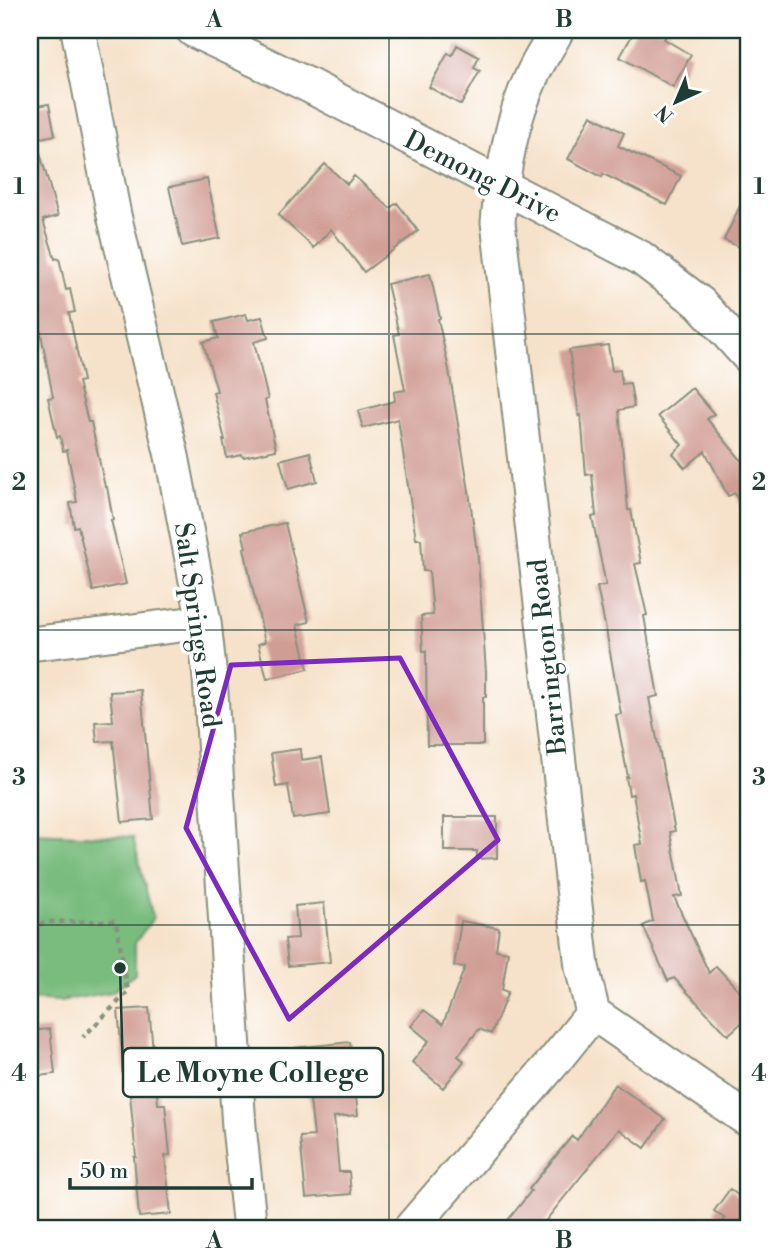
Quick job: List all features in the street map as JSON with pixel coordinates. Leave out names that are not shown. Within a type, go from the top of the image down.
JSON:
[{"type":"street","name":"Salt Springs Road","points":[[78,30],[114,215],[172,456],[204,622],[211,678],[239,1127],[250,1229]]},
{"type":"street","name":"Demong Drive","points":[[193,30],[308,85],[641,258],[700,303],[748,356]]},
{"type":"street","name":"Barrington Road","points":[[557,30],[531,78],[517,114],[501,184],[498,222],[582,967],[593,1013]]},
{"type":"street","points":[[30,644],[204,622]]},
{"type":"street","points":[[410,1229],[593,1013],[748,1120]]},
{"type":"path","points":[[30,927],[49,922],[116,921],[128,992],[83,1037]]},
{"type":"highlighted area","points":[[400,658],[498,840],[289,1019],[186,828],[231,665]]},
{"type":"green space","points":[[30,833],[133,837],[153,918],[135,943],[135,974],[112,992],[59,1001],[30,999]]},
{"type":"building","points":[[635,30],[670,30],[664,39],[691,55],[673,87],[620,57]]},
{"type":"building","points":[[457,45],[479,57],[474,68],[480,71],[461,105],[429,87],[448,53],[452,56]]},
{"type":"building","points":[[49,104],[55,135],[36,139],[58,216],[43,220],[55,259],[59,258],[66,290],[70,289],[75,312],[69,313],[83,381],[78,382],[107,487],[111,520],[126,584],[93,591],[78,526],[74,527],[70,503],[77,502],[67,450],[63,451],[60,436],[57,437],[48,398],[53,397],[30,275],[30,107]]},
{"type":"building","points":[[591,115],[624,133],[618,146],[681,176],[667,205],[568,159]]},
{"type":"building","points":[[325,164],[347,184],[354,176],[390,208],[397,203],[418,231],[364,272],[331,229],[314,248],[278,215]]},
{"type":"building","points":[[207,179],[220,238],[182,246],[169,187]]},
{"type":"building","points":[[748,189],[748,239],[743,249],[724,240]]},
{"type":"building","points":[[430,274],[449,370],[477,546],[486,672],[483,745],[427,745],[426,651],[423,651],[421,616],[433,615],[429,571],[423,571],[421,539],[416,539],[398,419],[363,428],[358,411],[395,401],[394,392],[405,390],[394,335],[399,334],[387,284]]},
{"type":"building","points":[[246,314],[248,320],[262,317],[268,338],[254,342],[268,399],[265,400],[276,450],[227,458],[213,392],[217,391],[203,342],[218,338],[214,322]]},
{"type":"building","points":[[608,345],[612,371],[620,370],[622,384],[630,383],[634,407],[619,410],[628,510],[631,510],[641,563],[635,564],[647,615],[644,616],[658,696],[649,698],[675,831],[670,832],[682,896],[674,897],[709,973],[716,966],[748,1000],[748,1017],[728,1035],[674,978],[668,981],[643,926],[653,921],[645,881],[641,882],[635,845],[642,844],[633,794],[629,795],[616,715],[621,714],[597,587],[606,585],[592,517],[596,516],[592,474],[586,475],[581,415],[579,416],[569,350]]},
{"type":"building","points":[[692,388],[714,414],[707,419],[741,460],[748,456],[748,520],[735,493],[728,496],[705,451],[685,468],[673,454],[682,445],[658,416]]},
{"type":"building","points":[[310,452],[317,481],[288,489],[280,460]]},
{"type":"building","points":[[285,523],[309,622],[297,625],[308,669],[267,679],[258,644],[265,642],[242,532]]},
{"type":"building","points":[[141,690],[153,819],[122,822],[113,741],[97,742],[95,722],[113,721],[110,692]]},
{"type":"building","points":[[300,749],[301,760],[322,757],[330,814],[293,819],[288,785],[276,787],[271,753]]},
{"type":"building","points":[[444,817],[497,817],[497,858],[477,859],[477,851],[444,851]]},
{"type":"building","points":[[324,903],[330,962],[288,966],[285,939],[298,938],[295,906]]},
{"type":"building","points":[[461,921],[499,928],[496,950],[508,952],[502,990],[508,992],[491,1034],[479,1029],[458,1056],[464,1061],[443,1088],[412,1062],[429,1041],[411,1026],[424,1010],[443,1024],[465,967],[454,966]]},
{"type":"building","points":[[149,1008],[158,1104],[165,1104],[170,1155],[165,1156],[171,1214],[139,1217],[128,1074],[124,1075],[118,1010]]},
{"type":"building","points":[[50,1029],[55,1074],[30,1077],[30,1031]]},
{"type":"building","points":[[350,1042],[358,1115],[334,1117],[339,1172],[349,1172],[351,1194],[306,1198],[300,1137],[314,1136],[308,1083],[299,1084],[295,1048]]},
{"type":"building","points":[[615,1084],[665,1119],[645,1148],[619,1129],[539,1229],[501,1229],[572,1136],[577,1140]]},
{"type":"building","points":[[730,1189],[748,1203],[748,1229],[717,1229],[725,1219],[714,1211]]},
{"type":"place","name":"Le Moyne College","points":[[120,968]]}]
